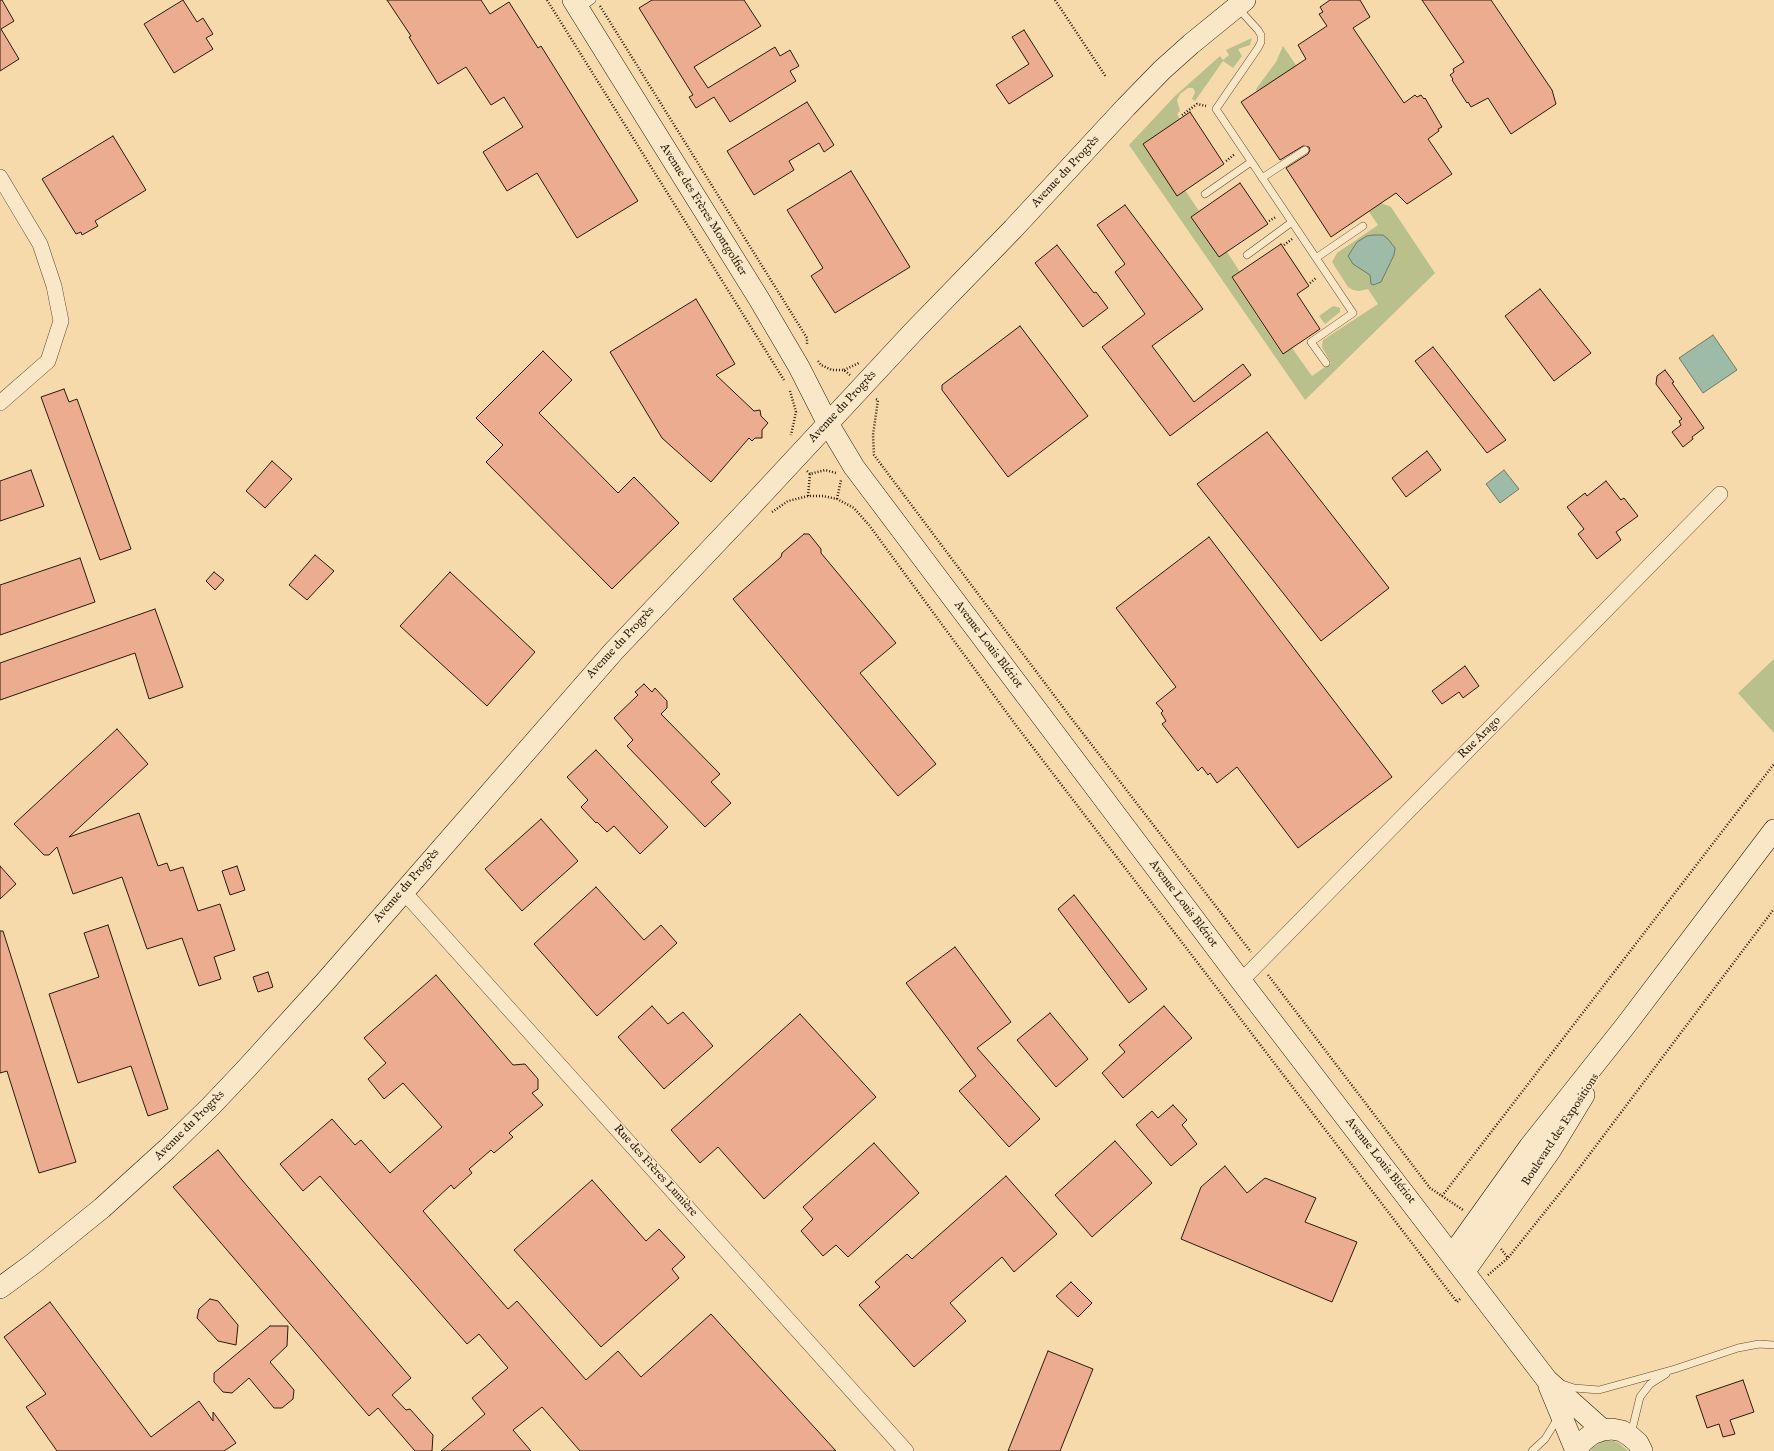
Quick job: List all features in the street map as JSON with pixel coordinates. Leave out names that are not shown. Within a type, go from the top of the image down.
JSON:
[{"type":"street","name":"Avenue des Frères Montgolfier","points":[[585,2],[799,366],[827,422]]},
{"type":"street","name":"Avenue du Progrès","points":[[0,1288],[34,1263],[102,1208],[191,1127],[252,1063],[613,652],[741,518],[827,422],[862,387],[1162,70],[1241,3]]},
{"type":"street","points":[[0,177],[40,244],[54,286],[60,321],[48,361],[0,403]]},
{"type":"street","name":"Avenue Louis Blériot","points":[[827,422],[854,467],[1241,981],[1547,1380],[1603,1430]]},
{"type":"street","name":"Rue Arago","points":[[1241,981],[1720,494]]},
{"type":"street","name":"Boulevard des Expositions","points":[[1452,1255],[1530,1146],[1626,1025],[1774,830]]},
{"type":"street","name":"Rue des Frères Lumière","points":[[403,891],[906,1451]]},
{"type":"street","name":"Boulevard des Expositions","points":[[1470,1278],[1550,1151],[1626,1025]]},
{"type":"street","name":"Avenue Louis Blériot","points":[[1547,1380],[1577,1451]]},
{"type":"street","points":[[1577,1451],[1582,1442],[1592,1434],[1603,1430],[1612,1429],[1622,1431],[1636,1444]]},
{"type":"lane","points":[[1241,3],[1261,35],[1260,42],[1258,48],[1216,108],[1353,313],[1311,342],[1326,363]]},
{"type":"lane","points":[[1262,178],[1305,150]]},
{"type":"lane","points":[[1205,194],[1251,162]]},
{"type":"lane","points":[[1247,255],[1292,222]]},
{"type":"lane","points":[[1316,258],[1363,226]]},
{"type":"lane","points":[[1547,1380],[1574,1388],[1599,1390],[1675,1369],[1738,1348],[1759,1344],[1774,1345]]},
{"type":"lane","points":[[1636,1444],[1640,1397],[1650,1384],[1675,1369]]},
{"type":"lane","points":[[1532,1451],[1552,1429],[1561,1412]]},
{"type":"path","points":[[547,0],[786,384]]},
{"type":"path","points":[[1055,0],[1106,77]]},
{"type":"path","points":[[585,2],[806,338],[808,348]]},
{"type":"path","points":[[1182,115],[1197,104],[1216,108]]},
{"type":"path","points":[[1310,283],[1326,272]]},
{"type":"path","points":[[817,360],[821,365],[832,370],[844,370],[878,400],[873,430],[874,455],[1068,714],[1259,962],[1430,1188],[1442,1196],[1774,764]]},
{"type":"path","points":[[789,389],[796,412],[790,439]]},
{"type":"path","points":[[808,496],[810,474]]},
{"type":"path","points":[[769,514],[788,501],[808,496],[823,496],[837,499],[854,508],[869,525],[1015,724],[1457,1302],[1470,1278],[1508,1258],[1513,1252],[1568,1183],[1774,909]]},
{"type":"green space","points":[[1252,38],[1250,45],[1238,49],[1242,56],[1233,68],[1223,61],[1195,101],[1192,99],[1195,92],[1193,88],[1188,88],[1180,94],[1177,100],[1180,111],[1177,114],[1180,119],[1143,144],[1177,195],[1185,190],[1199,211],[1191,217],[1219,257],[1227,252],[1240,272],[1232,278],[1282,354],[1292,348],[1312,376],[1331,363],[1322,347],[1323,340],[1378,304],[1368,289],[1359,291],[1348,287],[1332,262],[1337,253],[1378,225],[1369,212],[1381,203],[1391,207],[1435,273],[1305,400],[1129,145],[1175,96],[1220,56],[1223,60],[1229,55],[1226,50]]},
{"type":"green space","points":[[1283,46],[1345,138],[1257,92],[1256,89],[1276,62]]},
{"type":"green space","points":[[1333,306],[1340,308],[1340,312],[1325,324],[1319,316]]},
{"type":"green space","points":[[1774,659],[1774,733],[1738,693]]},
{"type":"green space","points":[[1603,1441],[1614,1441],[1619,1443],[1628,1451],[1590,1451],[1593,1447]]},
{"type":"shaded area","points":[[1383,235],[1395,248],[1394,255],[1381,282],[1373,285],[1371,284],[1370,275],[1353,264],[1348,256],[1357,242],[1367,236]]},
{"type":"shaded area","points":[[1713,335],[1737,370],[1703,393],[1679,358]]},
{"type":"shaded area","points":[[1504,470],[1519,489],[1500,503],[1486,484]]},
{"type":"building","points":[[0,0],[2,0],[14,21],[1,29],[19,59],[0,71]]},
{"type":"building","points":[[183,0],[197,22],[203,18],[213,34],[206,38],[213,49],[174,73],[144,24]]},
{"type":"building","points":[[387,0],[481,0],[490,14],[509,2],[538,48],[541,46],[638,201],[577,238],[537,173],[507,191],[483,152],[523,127],[504,97],[491,105],[466,67],[438,84],[409,37],[411,36]]},
{"type":"building","points":[[652,0],[744,0],[761,26],[694,67],[708,88],[775,47],[780,56],[790,50],[799,66],[790,71],[796,81],[730,122],[714,97],[696,108],[689,97],[693,95],[639,8]]},
{"type":"building","points":[[1330,0],[1360,0],[1370,17],[1353,28],[1404,103],[1415,95],[1417,97],[1421,95],[1424,99],[1425,98],[1442,127],[1428,139],[1452,174],[1407,204],[1396,193],[1331,237],[1286,168],[1308,154],[1310,150],[1309,147],[1303,146],[1280,160],[1241,102],[1306,59],[1298,45],[1327,26],[1319,14],[1323,12],[1320,7]]},
{"type":"building","points":[[1422,0],[1491,0],[1552,90],[1556,104],[1511,134],[1488,98],[1471,107],[1450,75],[1454,72],[1453,69],[1464,62]]},
{"type":"building","points":[[1024,30],[1053,76],[1009,104],[996,85],[1029,64],[1012,37]]},
{"type":"building","points":[[807,102],[834,145],[824,152],[819,143],[789,161],[794,170],[754,195],[727,151]]},
{"type":"building","points":[[1190,112],[1224,164],[1177,196],[1143,144]]},
{"type":"building","points":[[113,136],[146,190],[95,221],[98,226],[82,235],[81,232],[76,234],[42,179]]},
{"type":"building","points":[[851,171],[910,267],[835,313],[811,276],[823,268],[787,210]]},
{"type":"building","points":[[1240,183],[1268,224],[1219,257],[1191,217]]},
{"type":"building","points":[[1125,205],[1203,309],[1152,346],[1194,402],[1243,364],[1251,375],[1170,436],[1102,347],[1145,314],[1115,272],[1125,264],[1097,225]]},
{"type":"building","points":[[1281,244],[1309,286],[1297,294],[1320,329],[1283,354],[1232,277]]},
{"type":"building","points":[[1057,245],[1094,293],[1096,292],[1108,308],[1083,327],[1035,263]]},
{"type":"building","points":[[1540,289],[1591,353],[1554,381],[1505,316]]},
{"type":"building","points":[[696,299],[735,364],[716,375],[754,411],[760,410],[761,416],[768,423],[762,430],[762,438],[755,438],[752,441],[749,438],[711,482],[662,438],[610,352]]},
{"type":"building","points":[[1020,326],[1088,416],[1008,477],[942,390],[942,385]]},
{"type":"building","points":[[1433,347],[1506,440],[1487,453],[1415,361]]},
{"type":"building","points":[[543,351],[572,380],[539,413],[618,493],[634,477],[679,523],[612,589],[486,462],[503,445],[476,418]]},
{"type":"building","points":[[1665,370],[1674,382],[1672,383],[1704,428],[1692,437],[1693,439],[1683,447],[1672,432],[1681,425],[1679,421],[1682,419],[1656,384],[1657,376]]},
{"type":"building","points":[[64,389],[69,402],[77,399],[131,549],[100,560],[41,397]]},
{"type":"building","points":[[1267,432],[1389,588],[1321,641],[1197,484]]},
{"type":"building","points":[[1427,451],[1441,470],[1406,497],[1392,478]]},
{"type":"building","points":[[272,461],[292,479],[265,508],[246,491]]},
{"type":"building","points":[[31,470],[44,506],[0,521],[0,481]]},
{"type":"building","points":[[1606,481],[1621,500],[1624,498],[1638,516],[1616,532],[1621,540],[1597,559],[1578,534],[1584,529],[1567,507],[1585,493],[1587,496]]},
{"type":"building","points":[[804,534],[809,534],[821,549],[821,553],[896,643],[860,673],[936,764],[898,796],[733,599],[781,557],[782,553]]},
{"type":"building","points":[[1209,537],[1392,777],[1298,848],[1237,767],[1217,783],[1210,773],[1208,775],[1202,767],[1198,771],[1162,724],[1166,721],[1161,713],[1163,711],[1156,703],[1176,687],[1116,608]]},
{"type":"building","points":[[315,555],[334,571],[307,600],[289,585]]},
{"type":"building","points":[[80,558],[95,602],[0,635],[0,585]]},
{"type":"building","points":[[214,572],[224,580],[215,590],[206,581]]},
{"type":"building","points":[[450,572],[535,652],[487,706],[400,626]]},
{"type":"building","points":[[155,609],[183,687],[149,699],[135,653],[0,700],[0,663]]},
{"type":"building","points":[[1465,666],[1479,686],[1463,698],[1459,692],[1442,704],[1432,691]]},
{"type":"building","points":[[644,684],[652,692],[655,688],[667,701],[667,708],[661,714],[720,774],[711,782],[731,803],[705,827],[627,746],[633,740],[614,718],[638,695],[635,692]]},
{"type":"building","points":[[117,729],[148,764],[69,837],[139,813],[158,866],[167,863],[170,871],[183,867],[198,911],[220,904],[235,950],[214,957],[221,979],[199,986],[182,938],[147,949],[122,877],[73,894],[57,847],[49,855],[44,855],[14,824]]},
{"type":"building","points":[[596,750],[668,827],[640,854],[614,826],[607,832],[597,822],[596,823],[581,807],[588,800],[567,777]]},
{"type":"building","points":[[541,819],[578,861],[522,911],[485,869]]},
{"type":"building","points":[[0,866],[16,884],[0,899]]},
{"type":"building","points":[[237,866],[245,890],[230,895],[222,871]]},
{"type":"building","points":[[596,887],[644,940],[661,925],[677,943],[597,1016],[534,944]]},
{"type":"building","points":[[1074,895],[1147,989],[1129,1003],[1058,909]]},
{"type":"building","points":[[108,925],[168,1109],[148,1116],[131,1066],[78,1083],[49,994],[99,977],[84,933]]},
{"type":"building","points":[[0,931],[3,931],[76,1162],[39,1173],[7,1071],[0,1073]]},
{"type":"building","points":[[955,947],[1011,1022],[977,1048],[1040,1119],[1009,1147],[959,1091],[976,1076],[906,983]]},
{"type":"building","points":[[268,972],[273,987],[258,992],[253,977]]},
{"type":"building","points":[[436,975],[513,1065],[525,1064],[538,1079],[538,1089],[532,1093],[543,1105],[509,1133],[513,1137],[494,1153],[491,1150],[469,1169],[472,1173],[454,1189],[451,1185],[423,1211],[508,1309],[517,1301],[586,1380],[618,1351],[641,1377],[711,1314],[836,1451],[580,1451],[542,1407],[513,1430],[531,1451],[441,1451],[485,1414],[472,1398],[508,1368],[479,1334],[467,1344],[320,1176],[303,1191],[280,1164],[332,1119],[355,1145],[361,1140],[390,1173],[442,1127],[403,1083],[384,1099],[368,1079],[386,1063],[364,1038]]},
{"type":"building","points":[[652,1006],[668,1024],[683,1012],[713,1046],[664,1089],[618,1037]]},
{"type":"building","points":[[1164,1006],[1192,1038],[1123,1098],[1102,1073],[1125,1052],[1119,1045]]},
{"type":"building","points":[[1050,1013],[1088,1059],[1056,1087],[1017,1040]]},
{"type":"building","points":[[800,1014],[876,1097],[764,1199],[718,1147],[700,1163],[671,1130]]},
{"type":"building","points":[[1173,1105],[1187,1120],[1182,1125],[1197,1144],[1171,1166],[1136,1125],[1152,1111],[1158,1118]]},
{"type":"building","points":[[1115,1141],[1152,1183],[1092,1237],[1055,1195]]},
{"type":"building","points":[[874,1143],[919,1193],[848,1257],[836,1245],[823,1256],[801,1231],[813,1219],[803,1207]]},
{"type":"building","points":[[218,1150],[411,1378],[392,1395],[406,1410],[410,1409],[433,1435],[432,1451],[415,1451],[378,1408],[369,1416],[173,1187]]},
{"type":"building","points":[[1225,1166],[1247,1193],[1265,1178],[1316,1198],[1305,1222],[1357,1242],[1332,1302],[1181,1239],[1201,1187]]},
{"type":"building","points":[[1006,1176],[1057,1234],[1014,1272],[1002,1257],[950,1303],[966,1321],[914,1367],[859,1305],[880,1287],[875,1282],[907,1254],[912,1259]]},
{"type":"building","points":[[592,1180],[646,1241],[659,1229],[685,1257],[672,1269],[679,1278],[601,1347],[514,1250]]},
{"type":"building","points":[[1071,1282],[1092,1303],[1078,1317],[1056,1296]]},
{"type":"building","points":[[210,1299],[218,1301],[238,1325],[236,1345],[218,1341],[197,1318],[199,1309]]},
{"type":"building","points":[[50,1302],[151,1437],[199,1401],[213,1421],[213,1412],[236,1443],[224,1451],[57,1451],[26,1407],[46,1394],[4,1337]]},
{"type":"building","points":[[270,1326],[288,1326],[287,1346],[270,1362],[294,1390],[293,1399],[282,1408],[274,1408],[249,1378],[232,1393],[223,1392],[214,1382],[214,1373]]},
{"type":"building","points":[[1048,1351],[1093,1369],[1060,1451],[1008,1451]]},
{"type":"building","points":[[1743,1380],[1754,1412],[1730,1420],[1735,1434],[1723,1437],[1719,1424],[1707,1428],[1696,1396]]}]
